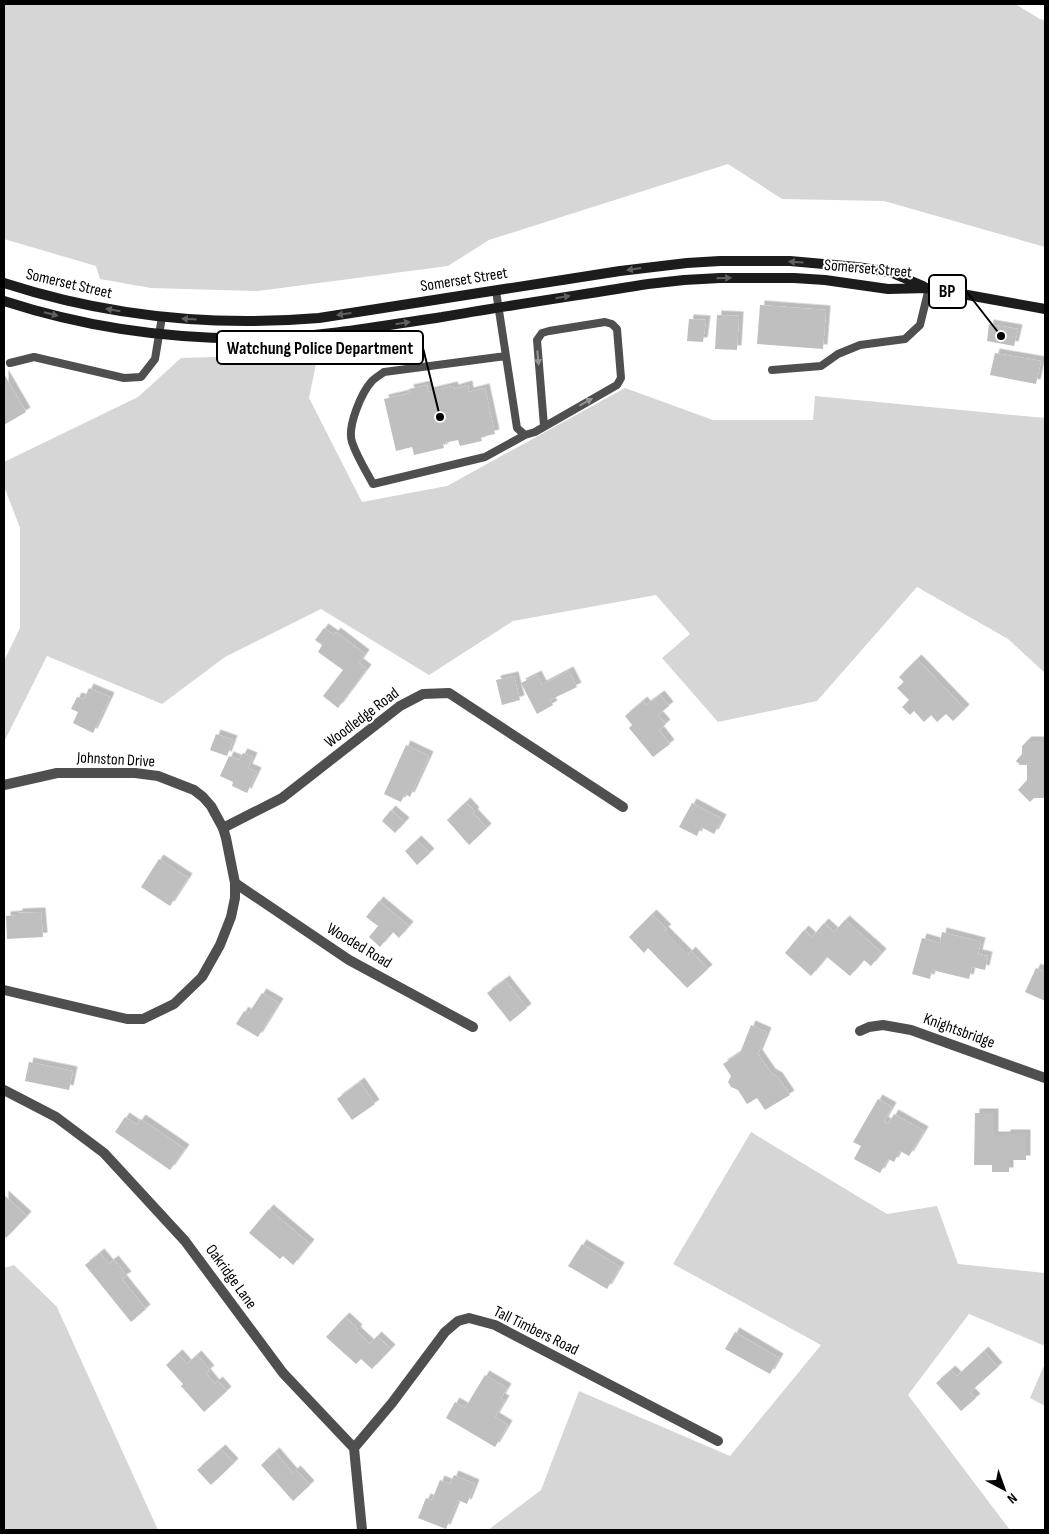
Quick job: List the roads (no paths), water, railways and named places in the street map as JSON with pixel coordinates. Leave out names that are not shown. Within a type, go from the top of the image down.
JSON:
[{"type":"main road","name":"Somerset Street","points":[[4,283],[92,307],[162,317],[216,321],[287,320],[355,312],[687,263],[757,260],[824,263],[890,272],[929,288]]},
{"type":"main road","name":"Somerset Street","points":[[4,301],[88,323],[159,334],[227,338],[296,336],[366,329],[648,284],[720,278],[794,278],[825,280],[888,289],[929,288],[1045,309]]},
{"type":"street","name":"Woodledge Road","points":[[223,828],[282,798],[400,706],[423,694],[440,693],[449,693],[623,807]]},
{"type":"street","name":"Johnston Drive","points":[[4,785],[57,773],[135,773],[158,776],[194,790],[204,797],[211,806],[223,828],[235,883],[235,898],[231,917],[220,945],[202,977],[174,1004],[143,1019],[127,1019],[4,990]]},
{"type":"street","name":"Wooded Road","points":[[235,883],[349,960],[473,1027]]},
{"type":"street","name":"Knightsbridge","points":[[860,1031],[869,1027],[883,1025],[911,1030],[1045,1078]]},
{"type":"street","name":"Oakridge Lane","points":[[4,1090],[56,1118],[104,1153],[185,1241],[282,1373],[354,1448]]},
{"type":"street","name":"Tall Timbers Road","points":[[354,1448],[392,1402],[445,1332],[458,1321],[469,1318],[495,1325],[718,1441]]},
{"type":"street","points":[[354,1448],[362,1530]]},
{"type":"lane","points":[[772,370],[821,366],[838,354],[860,345],[905,339],[920,324],[929,288]]},
{"type":"lane","points":[[496,291],[517,428],[525,435]]},
{"type":"lane","points":[[10,363],[34,357],[124,378],[141,377],[155,359],[162,317]]},
{"type":"lane","points":[[506,356],[384,372],[372,380],[357,406],[353,422],[352,440],[373,484],[485,457],[525,435],[535,432],[617,385],[621,378],[617,329],[612,324],[605,322],[549,331],[542,333],[537,340],[544,426]]},
{"type":"place","name":"BP","points":[[1001,336]]},
{"type":"place","name":"Watchung Police Department","points":[[440,417]]}]
